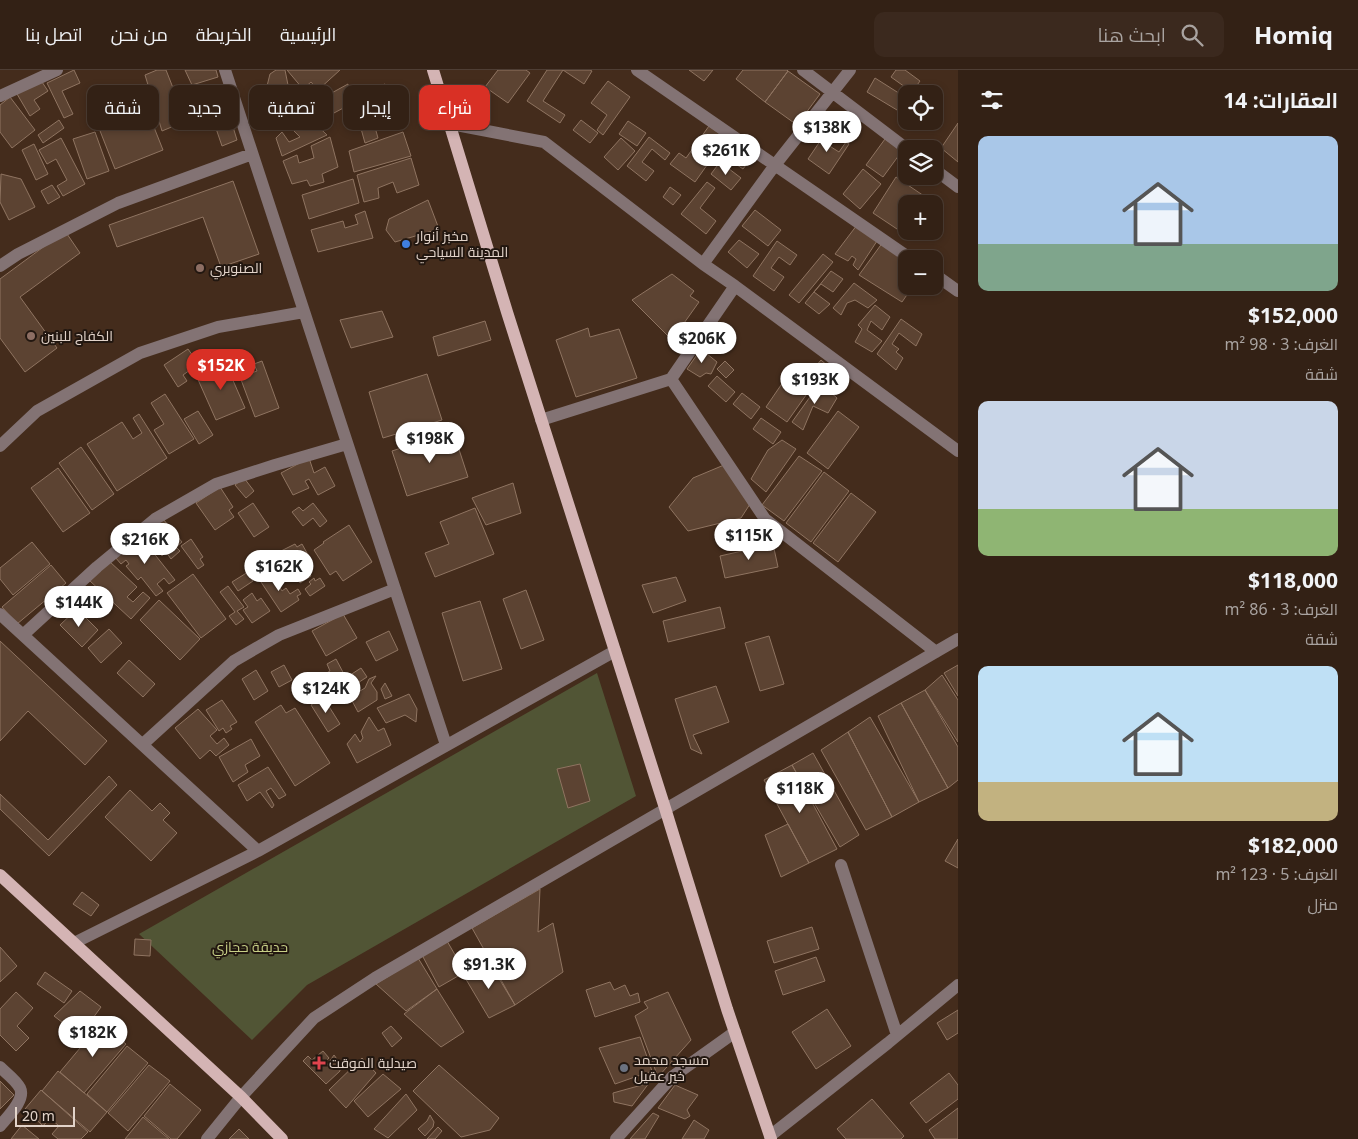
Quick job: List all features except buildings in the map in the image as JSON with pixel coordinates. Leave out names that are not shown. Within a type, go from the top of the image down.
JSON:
[{"type":"main road","points":[[434,70],[439,85]]},
{"type":"main road","points":[[453,130],[506,312],[735,1032],[771,1138]]},
{"type":"main road","points":[[0,875],[241,1097],[282,1139]]},
{"type":"street","points":[[0,96],[57,70]]},
{"type":"street","points":[[225,70],[446,746]]},
{"type":"street","points":[[637,70],[898,250]]},
{"type":"street","points":[[803,70],[898,142]]},
{"type":"street","points":[[703,264],[775,165],[850,70]]},
{"type":"street","points":[[482,130],[544,142],[703,264],[958,451]]},
{"type":"street","points":[[0,266],[18,254],[118,203],[252,154]]},
{"type":"street","points":[[943,176],[958,187]]},
{"type":"street","points":[[943,280],[958,291]]},
{"type":"street","points":[[541,420],[671,379],[735,286]]},
{"type":"street","points":[[0,446],[37,411],[140,353],[218,327],[304,312]]},
{"type":"street","points":[[671,379],[765,519],[936,652]]},
{"type":"street","points":[[23,635],[97,567],[155,519],[216,484],[347,444]]},
{"type":"street","points":[[143,744],[234,661],[279,635],[395,589]]},
{"type":"street","points":[[0,614],[258,851]]},
{"type":"street","points":[[207,1139],[241,1097],[314,1018],[375,978],[958,639]]},
{"type":"street","points":[[74,943],[258,851],[615,651]]},
{"type":"street","points":[[841,865],[897,1035]]},
{"type":"street","points":[[771,1138],[958,985]]},
{"type":"street","points":[[616,1139],[672,1077],[735,1032]]},
{"type":"street","points":[[0,1067],[19,1086],[22,1093],[19,1101],[0,1126]]},
{"type":"green space","name":"حديقة حجازي","points":[[597,673],[636,796],[307,985],[252,1040],[139,934]]},
{"type":"place","name":"مخبز أنوار المدينة السياحي","points":[[406,244]]},
{"type":"place","name":"الصنوبري","points":[[200,268]]},
{"type":"place","name":"الكفاح للبنين","points":[[31,336]]},
{"type":"place","name":"صيدلية الموقت","points":[[319,1063]]},
{"type":"place","name":"مسجد محمد خير عقيل","points":[[624,1068]]}]
